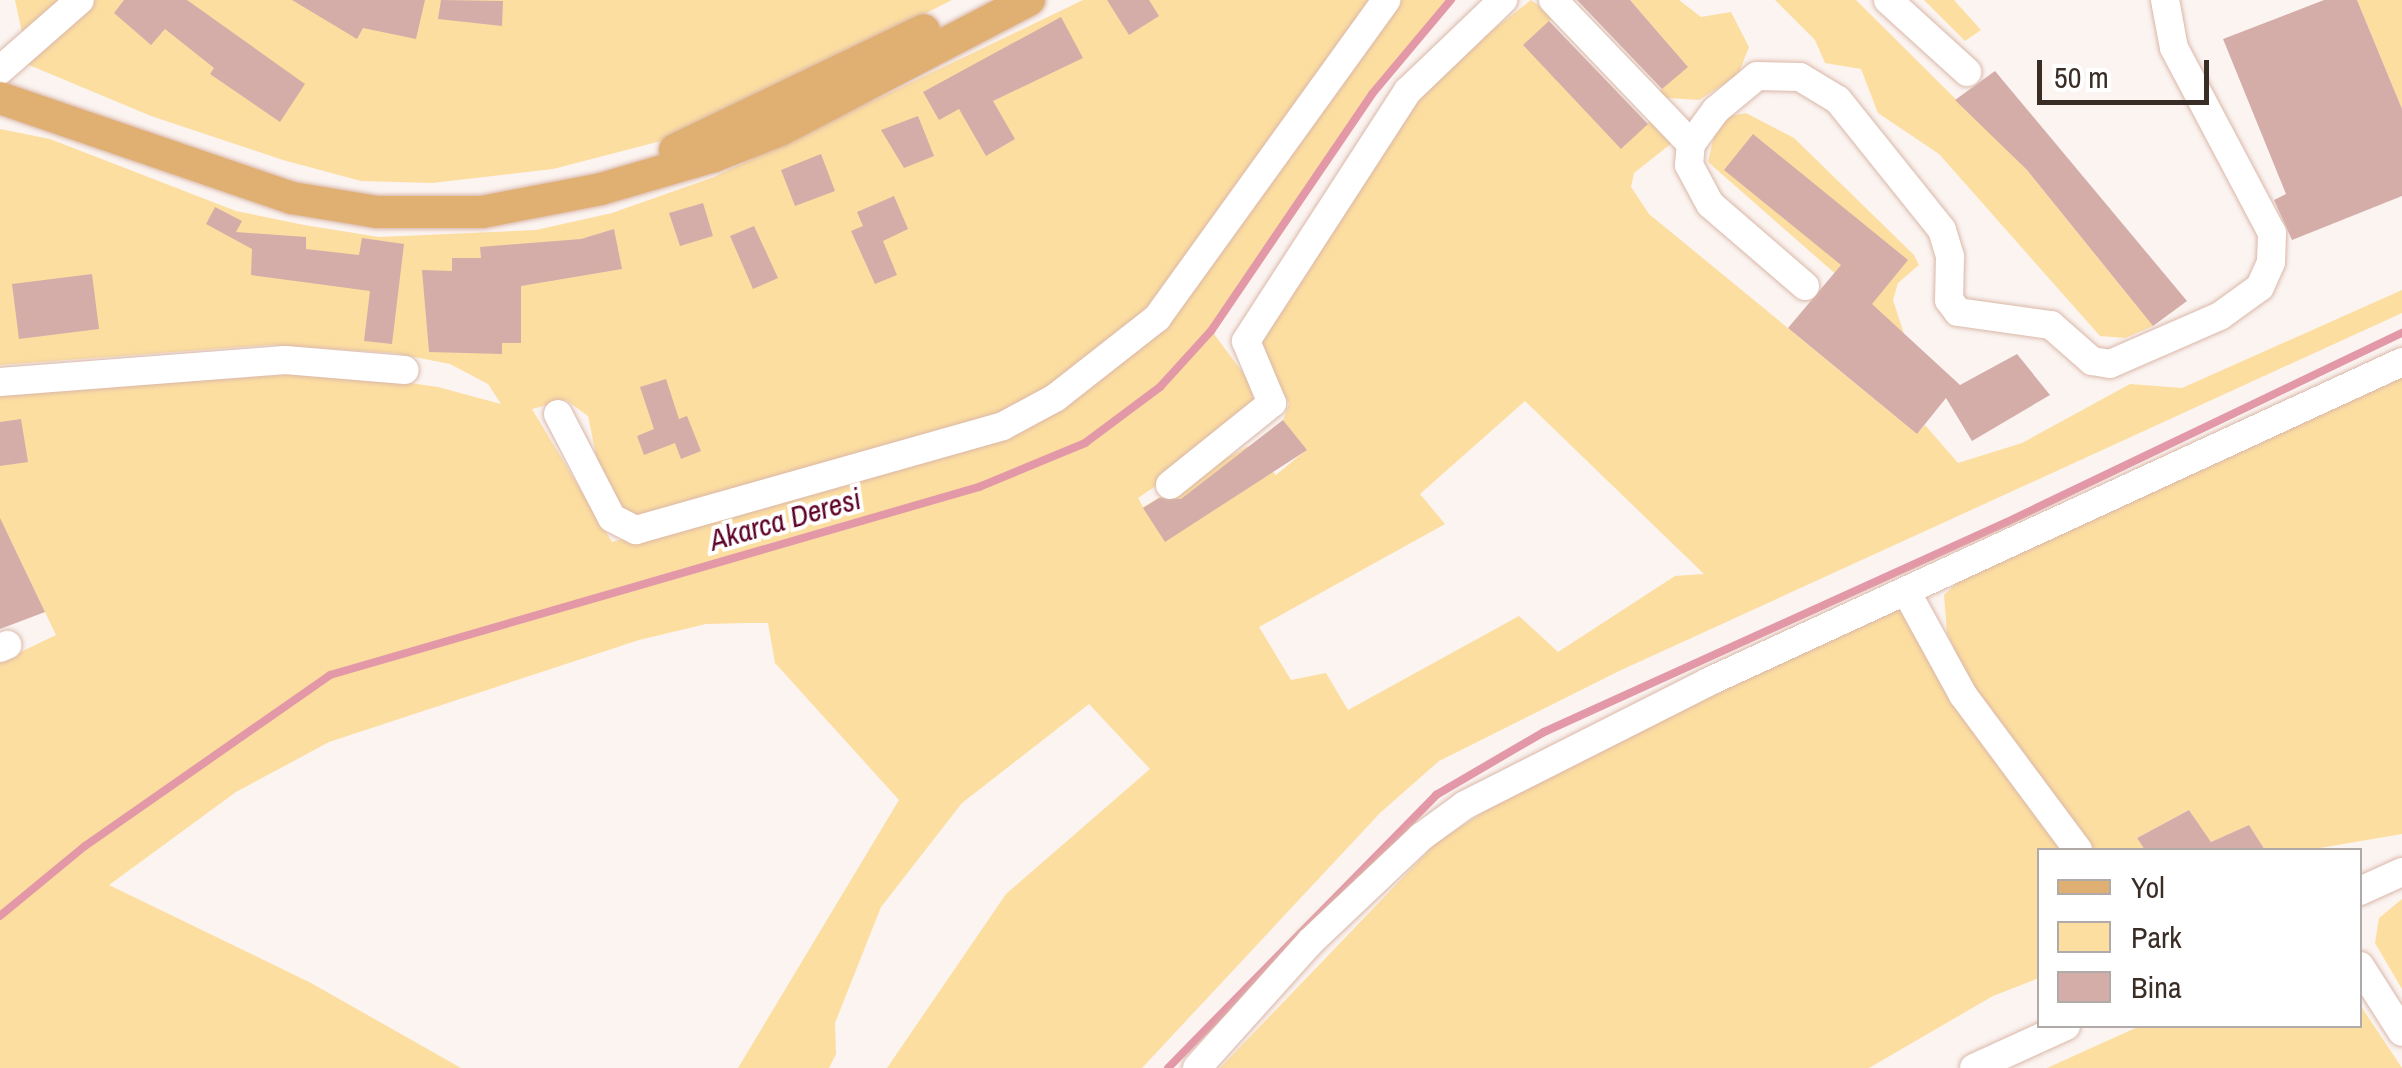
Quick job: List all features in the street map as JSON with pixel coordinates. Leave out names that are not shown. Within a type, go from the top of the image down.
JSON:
[{"type":"main road","points":[[0,85],[318,187],[476,196],[666,154],[986,0]]},
{"type":"main road","points":[[0,98],[292,198],[377,212],[482,212],[565,198],[714,156],[780,130],[1029,0]]},
{"type":"street","points":[[0,70],[80,0]]},
{"type":"street","points":[[558,414],[612,518],[636,530],[1003,426],[1055,398],[1157,318],[1386,0]]},
{"type":"street","points":[[1170,484],[1272,403],[1246,341],[1408,91],[1503,0]]},
{"type":"street","points":[[1553,0],[1691,144]]},
{"type":"street","points":[[1888,0],[1967,72]]},
{"type":"street","points":[[1805,286],[1710,204],[1689,165],[1691,144],[1716,110],[1757,76],[1800,77],[1838,100],[1942,230],[1950,257],[1949,300],[1958,312],[2050,325],[2092,361],[2110,364],[2220,316],[2260,287],[2272,262],[2272,233],[2174,48],[2165,0]]},
{"type":"street","points":[[0,382],[285,360],[405,370]]},
{"type":"street","points":[[1197,1068],[1310,942],[1421,836],[1466,805],[1690,691],[2402,362]]},
{"type":"street","points":[[1907,593],[1963,695],[2077,848]]},
{"type":"street","points":[[2362,890],[2402,872]]},
{"type":"street","points":[[2362,969],[2402,1032]]},
{"type":"street","points":[[1974,1068],[2062,1028]]},
{"type":"green space","points":[[15,0],[952,0],[688,134],[553,169],[432,183],[361,181],[283,160],[151,116],[29,65]]},
{"type":"green space","points":[[1083,0],[1375,0],[1150,314],[1051,393],[996,422],[648,520],[620,514],[600,474],[588,416],[566,400],[532,409],[612,542],[1002,432],[1160,322],[1395,0],[1451,0],[1372,94],[1211,330],[1252,385],[1253,401],[1185,466],[1138,498],[1143,507],[1248,446],[1276,475],[1306,450],[1283,420],[1289,404],[1263,352],[1263,332],[1311,268],[1398,117],[1443,69],[1531,0],[1554,17],[1524,45],[1622,148],[1651,120],[1672,143],[1634,173],[1631,187],[1649,214],[1917,434],[1925,425],[1958,463],[2022,443],[2130,384],[2182,388],[2402,290],[2402,313],[1619,671],[1439,761],[1380,813],[1142,1068],[887,1068],[1006,894],[1150,769],[1089,704],[962,803],[881,907],[835,1023],[836,1054],[829,1068],[738,1068],[899,800],[775,663],[768,623],[748,623],[706,624],[639,640],[329,742],[236,792],[109,885],[311,983],[461,1068],[0,1068],[0,662],[56,635],[9,537],[0,540],[0,392],[334,372],[438,387],[501,404],[488,384],[450,364],[394,353],[270,345],[0,365],[0,129],[50,139],[236,211],[379,237],[536,230],[612,213],[714,177]],"holes":[[[1525,401],[1704,574],[1675,576],[1558,652],[1519,616],[1348,710],[1326,673],[1291,680],[1259,627],[1445,524],[1420,494]]]},
{"type":"green space","points":[[1630,0],[1679,0],[1701,17],[1731,12],[1749,47],[1738,75],[1699,100],[1653,97],[1687,66]]},
{"type":"green space","points":[[1775,0],[1856,0],[2027,170],[2153,326],[2125,338],[2100,336],[1939,154],[1878,113],[1861,69],[1825,63],[1815,40]]},
{"type":"green space","points":[[1924,0],[1954,0],[1981,30],[1965,41]]},
{"type":"green space","points":[[2357,0],[2402,0],[2402,109]]},
{"type":"green space","points":[[1746,113],[1794,138],[1914,255],[1919,265],[1898,283],[1893,300],[1904,334],[1708,162],[1718,118]]},
{"type":"green space","points":[[2402,372],[2402,834],[2320,848],[2264,848],[2249,825],[2211,842],[2189,810],[2137,838],[2144,848],[2091,848],[1969,682],[1947,633],[1944,595],[1965,576]]},
{"type":"green space","points":[[1902,607],[2068,848],[2037,848],[2037,979],[1993,996],[1869,1068],[1220,1068],[1437,842],[1510,795],[1701,697]]},
{"type":"green space","points":[[2402,899],[2402,989],[2375,943],[2379,918]]},
{"type":"green space","points":[[2362,1008],[2402,1068],[2047,1068],[2136,1028],[2362,1028]]},
{"type":"building","points":[[124,0],[187,0],[305,84],[280,122],[210,74],[214,68],[165,29],[151,45],[114,13]]},
{"type":"building","points":[[292,0],[425,0],[416,39],[363,28],[357,39]]},
{"type":"building","points":[[441,0],[503,1],[502,26],[438,19]]},
{"type":"building","points":[[1107,0],[1149,0],[1159,16],[1129,35]]},
{"type":"building","points":[[1577,0],[1630,0],[1688,67],[1662,89]]},
{"type":"building","points":[[2324,0],[2357,0],[2402,109],[2402,196],[2292,240],[2274,200],[2286,194],[2223,39]]},
{"type":"building","points":[[1061,17],[1083,58],[993,101],[1015,139],[986,156],[959,109],[939,120],[923,92]]},
{"type":"building","points":[[1549,21],[1648,124],[1621,149],[1523,45]]},
{"type":"building","points":[[1995,71],[2187,301],[2153,326],[2027,170],[1955,100]]},
{"type":"building","points":[[918,116],[934,156],[904,168],[881,130]]},
{"type":"building","points":[[1753,134],[1908,260],[1872,304],[1960,385],[2017,354],[2050,395],[1972,441],[1946,398],[1917,434],[1788,328],[1841,265],[1724,170]]},
{"type":"building","points":[[821,154],[835,191],[795,206],[781,170]]},
{"type":"building","points":[[894,196],[908,229],[883,241],[897,275],[875,284],[851,231],[863,226],[857,212]]},
{"type":"building","points":[[703,203],[713,236],[680,246],[669,213]]},
{"type":"building","points":[[215,207],[242,221],[236,232],[306,237],[306,249],[359,255],[362,238],[404,244],[392,344],[364,341],[370,291],[251,275],[252,249],[206,224]]},
{"type":"building","points":[[754,226],[778,278],[753,289],[730,236]]},
{"type":"building","points":[[614,229],[622,269],[521,286],[521,343],[502,343],[502,354],[429,352],[422,270],[452,271],[452,258],[481,258],[480,247],[581,239]]},
{"type":"building","points":[[92,274],[99,329],[19,339],[12,284]]},
{"type":"building","points":[[666,379],[679,419],[687,416],[701,451],[681,459],[675,443],[644,455],[637,436],[654,429],[640,387]]},
{"type":"building","points":[[21,419],[28,462],[0,466],[0,422]]},
{"type":"building","points":[[1283,420],[1307,450],[1165,542],[1143,508],[1159,498],[1181,499]]},
{"type":"building","points":[[0,518],[45,612],[0,629]]},
{"type":"building","points":[[2189,810],[2211,842],[2249,825],[2264,848],[2144,848],[2137,838]]},
{"type":"waterway","name":"Akarca Deresi","points":[[0,916],[85,846],[330,675],[979,487],[1085,443],[1160,387],[1211,331],[1372,94],[1451,0]]},
{"type":"waterway","points":[[1168,1068],[1436,795],[1544,732],[2007,522],[2402,333]]}]
